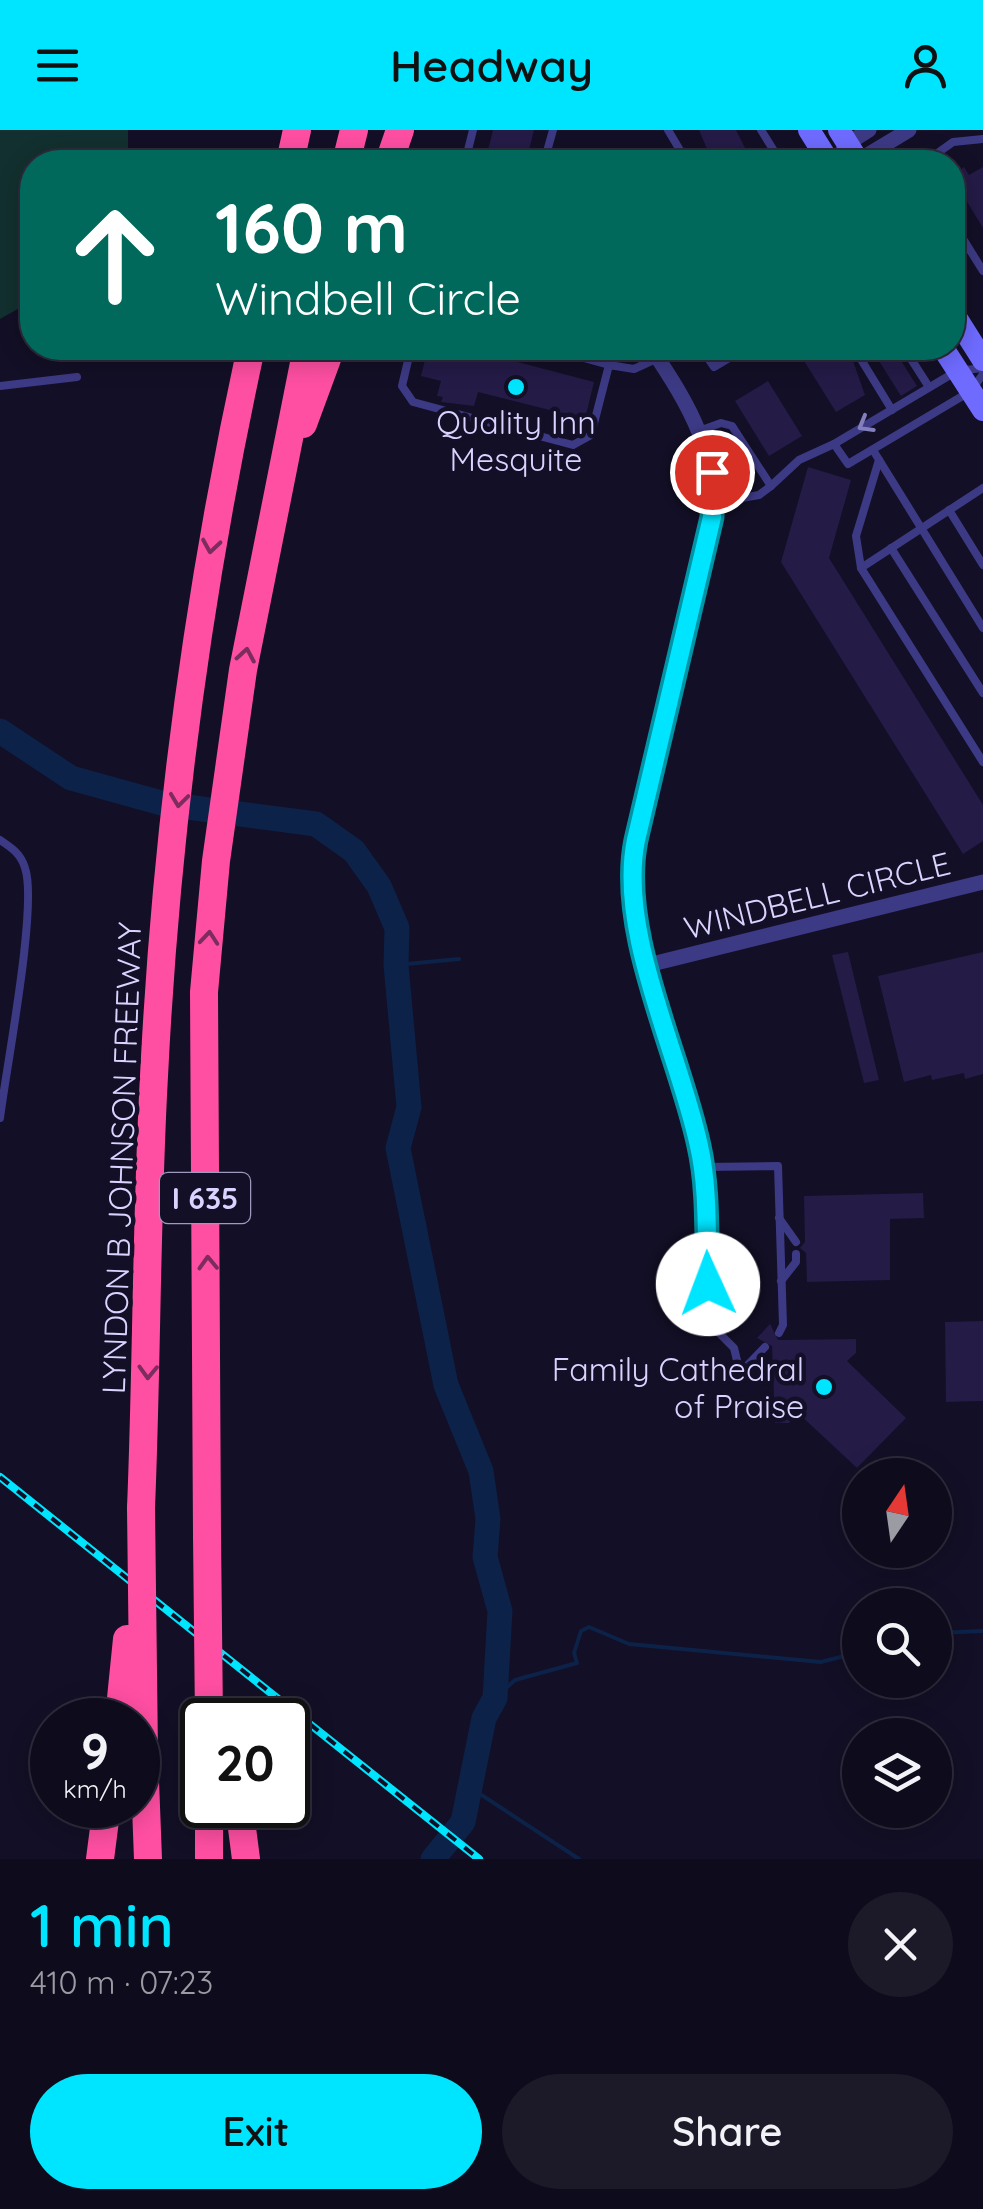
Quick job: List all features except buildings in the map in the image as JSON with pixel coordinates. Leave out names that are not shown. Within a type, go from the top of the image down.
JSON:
[{"type":"highway","points":[[222,481],[239,360]]},
{"type":"highway","name":"LYNDON B JOHNSON FREEWAY","points":[[148,1859],[141,1508],[154,1075],[172,856],[186,744],[222,481],[248,360]]},
{"type":"highway","name":"I 635","points":[[213,1542],[204,992],[230,751],[305,360]]},
{"type":"highway","points":[[281,476],[326,360]]},
{"type":"highway","points":[[121,1698],[141,1508]]},
{"type":"highway","points":[[209,1698],[213,1542]]},
{"type":"highway","points":[[213,1542],[225,1698]]},
{"type":"highway","points":[[100,1859],[104,1828]]},
{"type":"highway","points":[[209,1828],[209,1859]]},
{"type":"highway","points":[[242,1828],[246,1859]]},
{"type":"main road","points":[[809,130],[839,150]]},
{"type":"main road","points":[[965,332],[983,360]]},
{"type":"main road","points":[[950,360],[957,371],[980,386]]},
{"type":"street","points":[[851,150],[869,130]]},
{"type":"street","points":[[859,150],[909,130]]},
{"type":"street","name":"WINDBELL CIRCLE","points":[[658,360],[700,431],[712,472],[712,503],[633,854],[632,894],[648,965],[983,882]]},
{"type":"lane","points":[[942,150],[954,142],[983,139]]},
{"type":"lane","points":[[965,242],[983,271]]},
{"type":"lane","points":[[408,360],[402,386],[413,402],[573,444],[591,435],[609,365]]},
{"type":"lane","points":[[591,360],[634,369],[645,360]]},
{"type":"lane","points":[[861,360],[892,410]]},
{"type":"lane","points":[[912,360],[930,388]]},
{"type":"lane","points":[[712,503],[759,494],[800,460],[957,371]]},
{"type":"lane","points":[[0,386],[76,377]]},
{"type":"lane","points":[[834,444],[848,464],[980,386]]},
{"type":"lane","points":[[700,431],[721,423],[732,426],[771,486]]},
{"type":"lane","points":[[873,450],[983,628]]},
{"type":"lane","points":[[879,460],[856,536],[861,568],[980,749],[983,762]]},
{"type":"lane","points":[[861,568],[982,490]]},
{"type":"lane","points":[[949,510],[983,565]]},
{"type":"lane","points":[[891,548],[983,693]]},
{"type":"lane","points":[[0,840],[18,852],[27,871],[27,910],[0,1118]]},
{"type":"lane","points":[[648,965],[703,1166],[709,1323],[734,1348],[740,1373],[766,1347]]},
{"type":"lane","points":[[703,1166],[778,1166],[783,1325],[779,1333]]},
{"type":"lane","points":[[779,1218],[796,1242]]},
{"type":"lane","points":[[782,1281],[796,1254]]},
{"type":"green space","points":[[0,130],[128,130],[128,150],[20,150],[20,308],[0,319]]},
{"type":"waterway","points":[[0,731],[71,778],[165,804],[316,824],[354,851],[379,886],[397,928],[396,965],[409,1107],[398,1148],[446,1385],[481,1471],[488,1519],[485,1557],[500,1611],[495,1698],[484,1718],[463,1822],[433,1859]]},
{"type":"waterway","points":[[396,965],[459,959]]},
{"type":"waterway","points":[[495,1698],[515,1680],[577,1663],[574,1653],[581,1631],[589,1627],[629,1644],[821,1662],[842,1657]]},
{"type":"waterway","points":[[952,1632],[983,1631]]},
{"type":"waterway","points":[[471,1788],[579,1859]]},
{"type":"railway","points":[[0,1477],[479,1859]]},
{"type":"place","name":"Quality Inn Mesquite","points":[[516,387]]},
{"type":"place","name":"Family Cathedral of Praise","points":[[824,1387]]},
{"type":"route","points":[[708,1284],[700,1150],[684,1083],[659,1015],[631,881],[636,840],[712,517],[712,472]]}]
